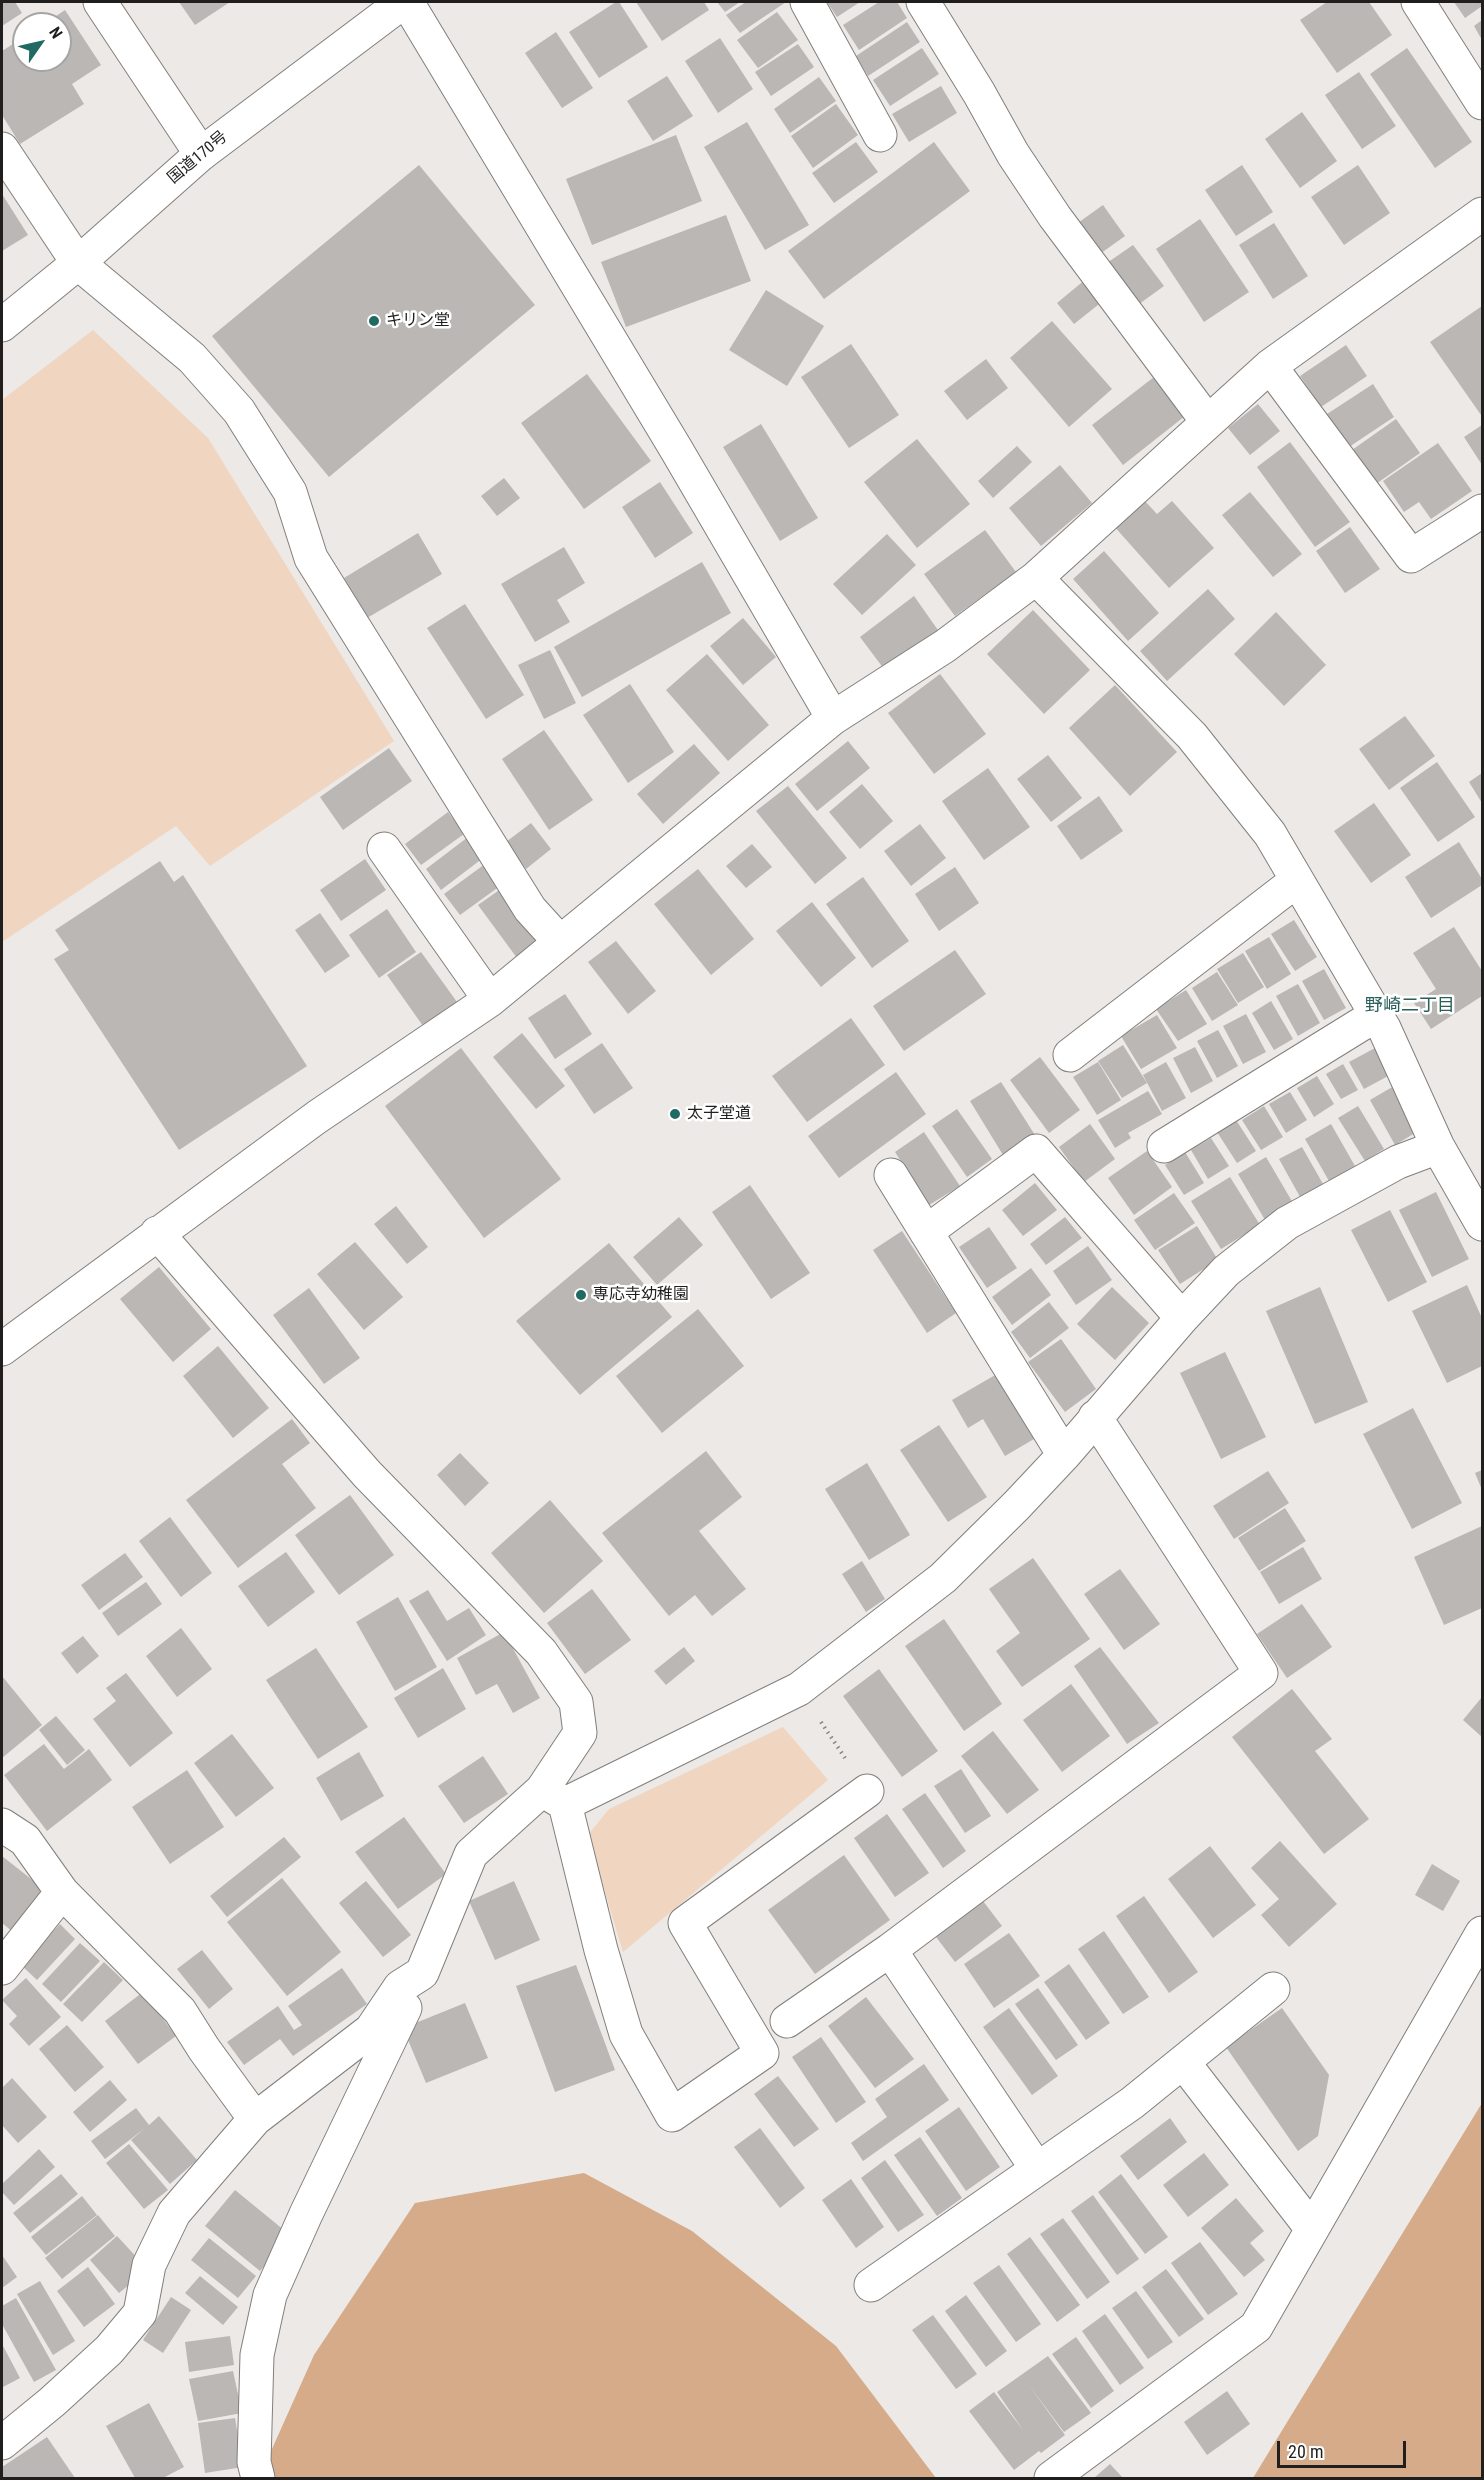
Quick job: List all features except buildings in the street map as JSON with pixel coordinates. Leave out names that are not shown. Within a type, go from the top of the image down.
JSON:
[{"type":"main road","points":[[100,2],[201,154]]},
{"type":"main road","name":"国道170号","points":[[2,325],[78,263],[201,154],[403,2]]},
{"type":"main road","points":[[407,2],[676,449],[833,718]]},
{"type":"main road","points":[[807,2],[880,135]]},
{"type":"main road","points":[[922,2],[979,93],[1013,154],[1055,217],[1207,421]]},
{"type":"main road","points":[[1418,2],[1482,103]]},
{"type":"main road","points":[[2,149],[78,263],[192,358],[239,411],[290,492],[311,558],[530,909],[560,942]]},
{"type":"main road","points":[[2,1349],[317,1117],[490,1000],[833,718],[945,646],[1036,578],[1270,366],[1482,214]]},
{"type":"main road","points":[[1270,366],[1411,556],[1482,511]]},
{"type":"main road","points":[[1036,578],[1192,736],[1270,834],[1377,1015],[1438,1147],[1482,1224]]},
{"type":"main road","points":[[384,849],[490,1000]]},
{"type":"main road","points":[[1070,1055],[1296,881]]},
{"type":"main road","points":[[1164,1146],[1377,1015]]},
{"type":"main road","points":[[258,2478],[254,2462],[257,2355],[270,2295],[306,2214],[422,1973],[471,1854],[554,1797],[798,1689],[943,1578],[1064,1455],[1182,1318],[1226,1271],[1287,1223],[1398,1161],[1438,1147]]},
{"type":"main road","points":[[926,1232],[1036,1151],[1182,1318]]},
{"type":"main road","points":[[891,1175],[1064,1455]]},
{"type":"main road","points":[[158,1233],[367,1474],[541,1652],[576,1702],[580,1733],[554,1797],[626,2034],[672,2115],[762,2053],[685,1923],[867,1791]]},
{"type":"main road","points":[[787,2021],[890,1950],[1260,1673],[1095,1418]]},
{"type":"main road","points":[[2,1826],[25,1840],[62,1892],[180,2011],[204,2049],[255,2119]]},
{"type":"main road","points":[[2,1968],[62,1892]]},
{"type":"main road","points":[[1051,2478],[1257,2327],[1482,1933]]},
{"type":"main road","points":[[890,1950],[1037,2169]]},
{"type":"main road","points":[[2,2443],[52,2402],[109,2350],[140,2313],[149,2265],[174,2213],[255,2119],[371,2030],[400,1987],[422,1973]]},
{"type":"main road","points":[[870,2285],[1132,2103],[1273,1989]]},
{"type":"main road","points":[[1183,2062],[1312,2229]]},
{"type":"path","points":[[798,1689],[867,1791]]},
{"type":"shaded area","points":[[93,330],[208,438],[394,741],[210,866],[176,826],[2,942],[2,400]]},
{"type":"shaded area","points":[[783,1727],[828,1780],[623,1952],[588,1835],[609,1809]]},
{"type":"shaded area","points":[[1482,2103],[1482,2478],[1253,2478]]},
{"type":"shaded area","points":[[584,2173],[692,2231],[836,2346],[936,2478],[259,2478],[314,2355],[415,2203]]},
{"type":"place","name":"キリン堂","points":[[374,321]]},
{"type":"place","name":"太子堂道","points":[[675,1114]]},
{"type":"place","name":"専応寺幼稚園","points":[[581,1295]]},
{"type":"district","name":"野崎二丁目","points":[[1410,1006]]}]
